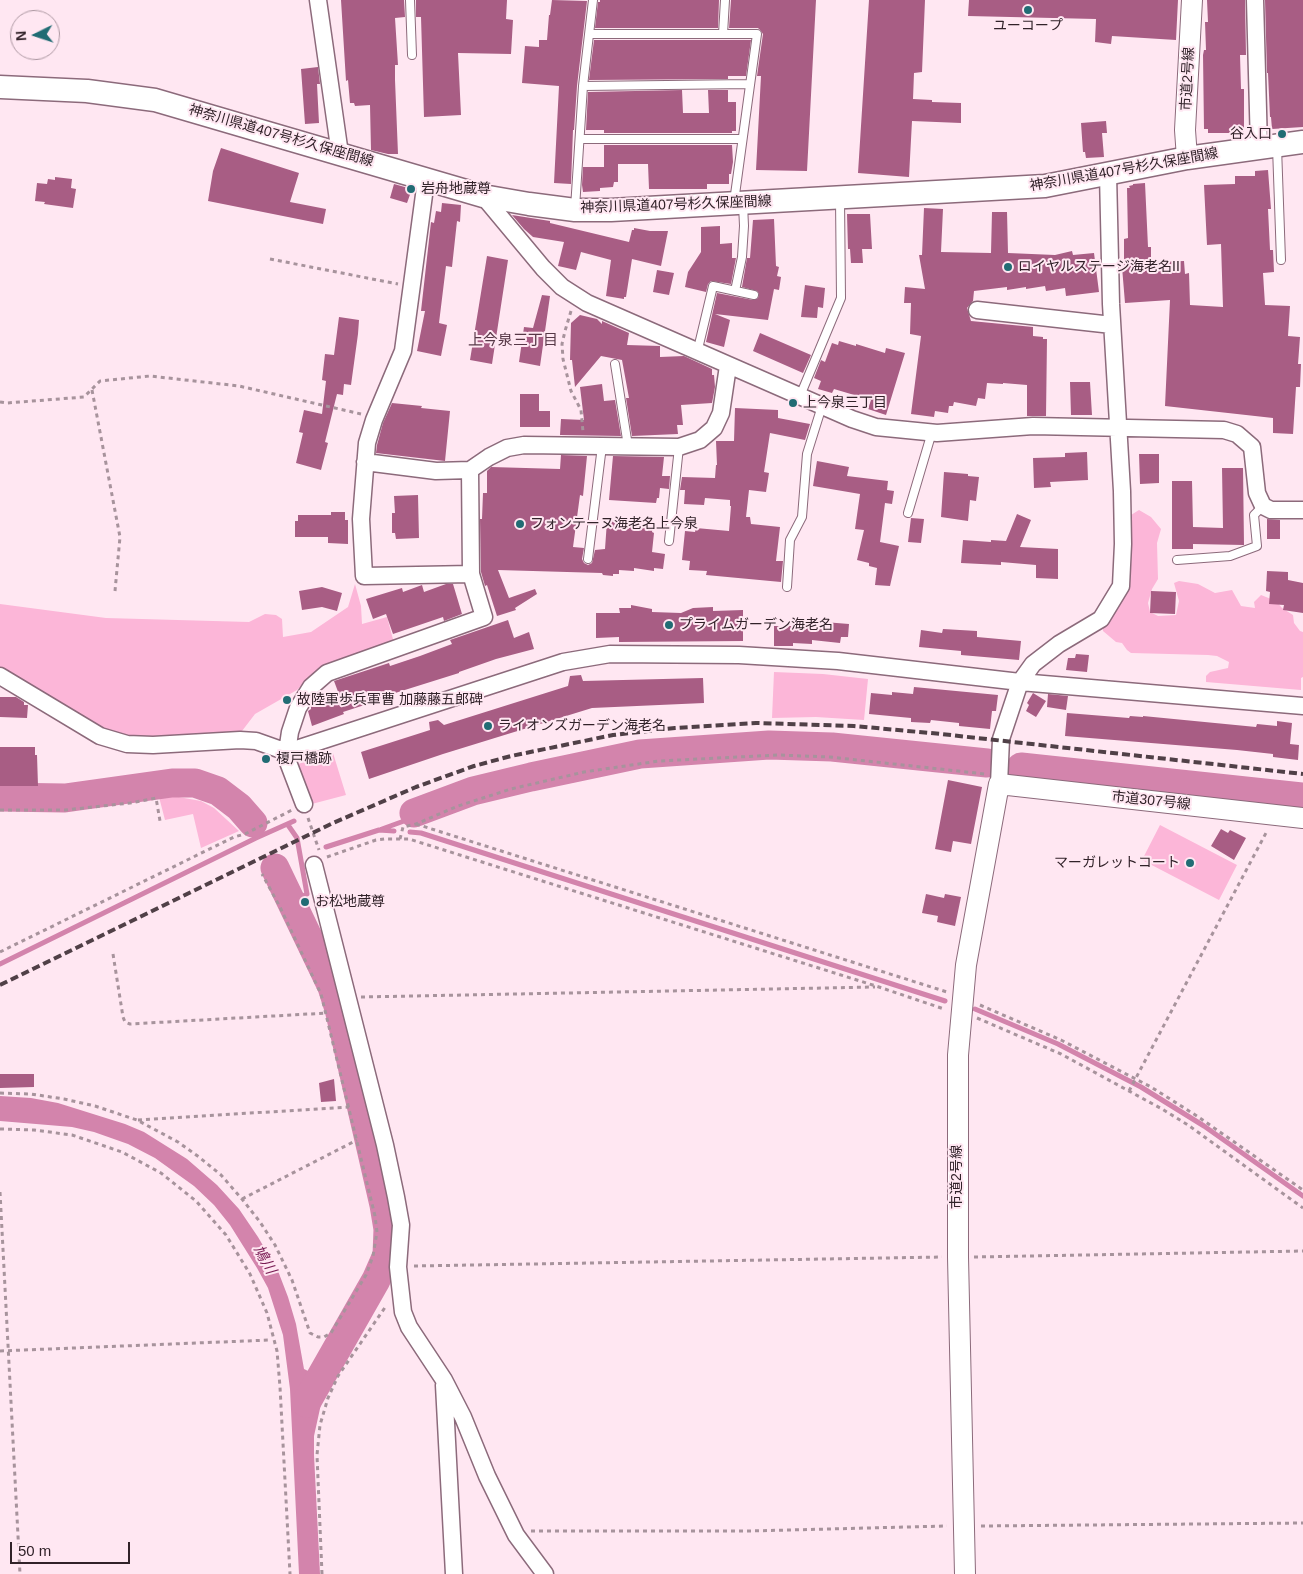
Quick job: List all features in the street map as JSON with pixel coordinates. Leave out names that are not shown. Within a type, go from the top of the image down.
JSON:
[{"type":"main road","name":"神奈川県道407号杉久保座間線","points":[[0,87],[87,91],[155,100],[483,196],[575,210],[610,210],[1045,186],[1187,158],[1303,142]]},
{"type":"street","points":[[318,0],[340,154]]},
{"type":"street","name":"市道2号線","points":[[1187,158],[1185,130],[1192,0]]},
{"type":"street","points":[[1256,0],[1268,146]]},
{"type":"street","points":[[999,779],[1002,733],[1020,682],[1033,664],[1059,644],[1101,619],[1121,586],[1123,544],[1122,491],[1112,325],[1108,174]]},
{"type":"street","points":[[426,180],[403,352],[374,420],[367,443],[362,519],[364,576],[470,574]]},
{"type":"street","points":[[483,196],[543,268],[562,287],[577,297],[698,353],[852,419],[876,427],[932,432],[1033,426],[1224,430],[1237,434],[1252,447],[1256,493],[1263,506],[1271,510],[1303,510]]},
{"type":"street","points":[[977,310],[1112,325]]},
{"type":"street","points":[[365,462],[436,471],[470,470],[506,448],[524,445],[679,447],[700,440],[714,428],[721,413],[728,366]]},
{"type":"street","points":[[304,804],[288,762],[287,752],[290,732],[298,708],[311,687],[327,673],[484,617],[470,574],[470,470]]},
{"type":"street","points":[[0,676],[100,736],[127,744],[153,745],[240,740],[256,742],[287,752],[563,662],[610,654],[739,655],[838,661],[1020,682],[1303,706]]},
{"type":"street","name":"市道2号線","points":[[965,1574],[958,1257],[957,1084],[965,1004],[966,965],[999,779]]},
{"type":"street","name":"市道307号線","points":[[999,779],[1303,818]]},
{"type":"street","points":[[314,865],[385,1145],[396,1197],[401,1225],[398,1267],[403,1312],[444,1380],[463,1417],[487,1476],[516,1536],[545,1574]]},
{"type":"street","points":[[444,1380],[454,1574]]},
{"type":"lane","points":[[410,0],[412,55]]},
{"type":"lane","points":[[575,210],[583,86],[593,0]]},
{"type":"lane","points":[[723,34],[725,0]]},
{"type":"lane","points":[[589,34],[757,34],[742,139],[738,203],[744,226],[742,257],[735,291]]},
{"type":"lane","points":[[583,86],[750,84]]},
{"type":"lane","points":[[580,139],[742,139]]},
{"type":"lane","points":[[1268,146],[1281,260]]},
{"type":"lane","points":[[800,396],[841,298],[840,198]]},
{"type":"lane","points":[[698,353],[712,286],[754,295]]},
{"type":"lane","points":[[615,364],[628,446]]},
{"type":"lane","points":[[788,587],[790,540],[802,517],[807,454],[822,406]]},
{"type":"lane","points":[[908,513],[932,432]]},
{"type":"lane","points":[[588,559],[602,446]]},
{"type":"lane","points":[[669,541],[679,447]]},
{"type":"lane","points":[[1177,560],[1230,556],[1257,546],[1254,515],[1263,506]]},
{"type":"path","points":[[270,259],[411,287]]},
{"type":"path","points":[[577,297],[562,344],[563,358],[571,391],[581,410],[583,446]]},
{"type":"path","points":[[0,402],[84,397],[100,381],[150,376],[239,386],[363,414],[374,420]]},
{"type":"path","points":[[92,390],[120,536],[115,591]]},
{"type":"path","points":[[400,839],[403,828],[458,806],[511,789],[584,772],[659,761],[778,755],[822,757],[999,779]]},
{"type":"path","points":[[0,810],[65,810],[130,803],[156,798],[160,821]]},
{"type":"path","points":[[0,952],[304,804],[318,848]]},
{"type":"path","points":[[1129,1091],[1276,815]]},
{"type":"path","points":[[416,824],[965,1004],[1061,1040],[1197,1116],[1303,1190]]},
{"type":"path","points":[[314,865],[322,859],[376,840],[400,839],[418,842],[879,987],[965,1004],[976,1018],[1061,1054],[1188,1125],[1303,1208]]},
{"type":"path","points":[[0,1093],[31,1094],[95,1106],[137,1120],[178,1142],[200,1157],[221,1175],[242,1199],[275,1245],[292,1280],[310,1333],[324,1338],[331,1333],[366,1275],[373,1256],[377,1232],[375,1216],[321,994],[280,907],[262,874]]},
{"type":"path","points":[[113,954],[123,1017],[125,1022],[130,1024],[327,1013]]},
{"type":"path","points":[[348,997],[879,987]]},
{"type":"path","points":[[137,1120],[350,1107]]},
{"type":"path","points":[[0,1129],[34,1130],[72,1135],[122,1152],[161,1173],[196,1201],[226,1235],[250,1274],[267,1313],[277,1351],[290,1574]]},
{"type":"path","points":[[242,1199],[357,1140]]},
{"type":"path","points":[[0,1192],[10,1350],[20,1574]]},
{"type":"path","points":[[398,1267],[1303,1251]]},
{"type":"path","points":[[322,1574],[317,1455],[320,1425],[328,1398],[338,1376],[400,1286]]},
{"type":"path","points":[[0,1351],[270,1340]]},
{"type":"path","points":[[516,1536],[534,1530],[749,1531],[964,1526],[1303,1524]]},
{"type":"shaded area","points":[[1139,510],[1151,517],[1161,529],[1157,543],[1158,579],[1152,589],[1148,603],[1150,612],[1158,616],[1176,615],[1179,601],[1174,583],[1179,581],[1198,584],[1215,593],[1232,590],[1241,606],[1255,608],[1254,602],[1261,595],[1276,601],[1282,608],[1293,615],[1294,623],[1303,632],[1303,677],[1301,678],[1301,690],[1206,682],[1206,676],[1210,672],[1228,668],[1229,662],[1217,656],[1208,655],[1131,653],[1122,643],[1116,642],[1103,631],[1103,625],[1125,597],[1130,577],[1128,556],[1131,515]]},
{"type":"shaded area","points":[[355,584],[361,606],[362,624],[387,617],[394,643],[321,667],[297,690],[255,714],[242,731],[216,749],[108,746],[0,676],[0,604],[106,618],[249,622],[265,614],[276,615],[282,619],[283,637],[311,632],[348,607]]},
{"type":"shaded area","points":[[774,672],[823,674],[868,679],[864,720],[816,717],[772,718]]},
{"type":"shaded area","points":[[333,753],[346,795],[308,805],[295,770],[298,764]]},
{"type":"shaded area","points":[[173,796],[201,801],[214,808],[239,831],[201,848],[193,814],[165,820],[159,797]]},
{"type":"shaded area","name":"マーガレットコート","points":[[1160,825],[1237,865],[1219,900],[1142,860]]},
{"type":"water","name":"鳩川","points":[[0,1096],[31,1098],[58,1103],[125,1124],[144,1132],[187,1159],[217,1185],[239,1209],[258,1237],[278,1271],[288,1297],[296,1324],[304,1369],[331,1382],[321,1404],[314,1436],[320,1574],[299,1574],[290,1389],[283,1335],[268,1288],[230,1225],[214,1205],[194,1186],[155,1158],[128,1144],[94,1132],[72,1127],[0,1121]]},
{"type":"building","points":[[341,0],[404,0],[405,17],[395,18],[398,65],[395,65],[395,80],[398,154],[371,150],[370,105],[355,106],[354,103],[350,103],[348,80],[346,81]]},
{"type":"building","points":[[416,0],[507,0],[506,19],[513,20],[511,54],[458,53],[461,115],[424,117],[421,17],[416,17]]},
{"type":"building","points":[[552,0],[587,1],[573,130],[571,184],[554,183],[559,86],[522,83],[525,46],[539,47],[539,40],[547,40]]},
{"type":"building","points":[[600,0],[719,0],[718,28],[595,28],[598,2]]},
{"type":"building","points":[[731,0],[816,0],[807,171],[756,170],[761,76],[757,76],[763,34],[758,28],[729,28]]},
{"type":"building","points":[[869,0],[925,0],[922,72],[914,73],[913,99],[961,103],[961,123],[912,121],[909,177],[858,173]]},
{"type":"building","points":[[969,0],[1178,0],[1176,40],[1112,36],[1111,44],[1095,42],[1096,19],[968,16]]},
{"type":"building","points":[[1207,0],[1245,0],[1246,55],[1240,55],[1241,89],[1244,89],[1244,133],[1208,133],[1208,129],[1204,129],[1203,55],[1204,50],[1206,50],[1205,22],[1208,22]]},
{"type":"building","points":[[1265,0],[1303,0],[1303,127],[1272,129],[1267,73]]},
{"type":"building","points":[[594,40],[751,40],[746,76],[728,76],[728,79],[589,80]]},
{"type":"building","points":[[318,67],[320,84],[317,84],[319,123],[305,124],[301,69]]},
{"type":"building","points":[[682,90],[683,113],[709,113],[708,90],[728,90],[728,102],[736,102],[736,131],[732,131],[732,133],[604,133],[604,130],[586,130],[588,92]]},
{"type":"building","points":[[1106,121],[1107,133],[1102,133],[1104,157],[1086,158],[1085,152],[1083,152],[1081,123]]},
{"type":"building","points":[[604,145],[732,145],[733,162],[731,174],[729,174],[729,184],[707,184],[707,189],[649,189],[648,164],[618,164],[618,182],[614,182],[613,187],[600,188],[600,191],[583,192],[583,167],[604,167]]},
{"type":"building","points":[[221,148],[299,173],[290,202],[326,209],[323,224],[208,201],[213,171]]},
{"type":"building","points":[[1268,170],[1271,209],[1268,209],[1270,250],[1273,250],[1274,272],[1263,273],[1265,305],[1290,306],[1288,336],[1300,337],[1298,364],[1301,364],[1300,387],[1296,387],[1293,434],[1273,433],[1273,418],[1165,406],[1170,300],[1125,303],[1122,267],[1124,267],[1124,239],[1128,238],[1127,188],[1130,188],[1129,186],[1145,183],[1148,247],[1151,247],[1151,262],[1184,261],[1185,274],[1189,273],[1190,305],[1223,307],[1221,244],[1207,245],[1204,185],[1235,184],[1235,176],[1255,176],[1255,171]]},
{"type":"building","points":[[55,177],[72,179],[71,188],[76,189],[73,208],[35,201],[37,183],[47,184],[48,179],[55,180]]},
{"type":"building","points":[[394,184],[412,189],[407,203],[390,198]]},
{"type":"building","points":[[442,203],[461,205],[460,222],[457,221],[452,267],[446,266],[439,323],[447,325],[441,356],[417,351],[425,311],[421,311],[431,222],[434,223],[436,211],[441,212]]},
{"type":"building","points":[[924,208],[943,209],[941,252],[991,253],[992,212],[1007,212],[1008,253],[1055,255],[1072,251],[1073,255],[1094,253],[1099,292],[1066,296],[1065,288],[1046,291],[1045,286],[1007,290],[1007,287],[974,291],[973,301],[967,308],[971,321],[1033,327],[1033,336],[1047,339],[1046,416],[1027,416],[1027,385],[1003,383],[987,383],[985,399],[978,398],[976,406],[954,402],[953,406],[949,406],[948,413],[935,411],[934,417],[911,414],[921,336],[910,334],[911,303],[904,303],[905,287],[925,289],[919,255],[922,255]]},
{"type":"building","points":[[847,214],[870,214],[872,249],[862,249],[863,263],[851,263],[850,249],[848,249]]},
{"type":"building","points":[[512,215],[550,221],[550,223],[629,242],[634,228],[650,231],[668,231],[661,266],[632,259],[626,297],[624,299],[606,296],[611,260],[581,252],[576,270],[558,266],[564,242],[533,237]]},
{"type":"building","points":[[774,219],[776,266],[779,267],[777,276],[781,277],[779,290],[774,289],[768,320],[715,314],[730,320],[724,347],[706,342],[717,293],[753,300],[758,298],[759,294],[757,291],[742,287],[747,258],[750,258],[753,220]]},
{"type":"building","points":[[720,226],[720,244],[732,243],[732,258],[736,258],[731,284],[711,281],[706,292],[685,287],[688,272],[701,252],[701,227]]},
{"type":"building","points":[[487,256],[508,260],[492,364],[470,360]]},
{"type":"building","points":[[657,270],[674,273],[669,295],[653,292]]},
{"type":"building","points":[[805,285],[825,288],[823,308],[818,307],[817,318],[801,317]]},
{"type":"building","points":[[542,295],[550,296],[540,366],[519,362],[524,327],[533,328]]},
{"type":"building","points":[[580,315],[597,319],[602,324],[602,321],[629,333],[627,345],[660,346],[660,357],[684,356],[712,369],[715,387],[712,403],[681,405],[683,425],[677,425],[678,434],[632,436],[626,398],[629,398],[622,360],[601,356],[575,387],[572,360],[570,360],[571,323]]},
{"type":"building","points":[[339,317],[359,320],[358,334],[351,385],[344,384],[343,395],[337,394],[325,442],[328,443],[321,470],[296,463],[303,433],[299,432],[304,410],[322,414],[326,381],[322,380],[325,354],[334,355]]},
{"type":"building","points":[[760,333],[811,355],[803,373],[753,351]]},
{"type":"building","points":[[839,341],[885,353],[886,348],[905,353],[886,415],[868,409],[871,400],[834,389],[832,393],[818,389],[821,381],[814,378],[821,360],[825,362],[832,343],[838,345]]},
{"type":"building","points":[[1070,382],[1090,382],[1092,415],[1071,415]]},
{"type":"building","points":[[602,384],[604,401],[615,400],[621,436],[560,435],[561,419],[584,420],[580,387]]},
{"type":"building","points":[[520,394],[539,394],[539,411],[550,411],[550,427],[520,427]]},
{"type":"building","points":[[392,403],[450,411],[445,461],[376,453],[383,423]]},
{"type":"building","points":[[735,408],[778,410],[778,418],[810,424],[805,440],[770,433],[764,472],[769,473],[766,492],[749,490],[746,517],[750,517],[751,524],[780,527],[776,561],[783,561],[781,582],[706,575],[707,571],[689,570],[690,561],[682,560],[685,531],[695,532],[696,528],[729,531],[730,500],[705,498],[704,505],[684,504],[685,490],[680,490],[682,477],[715,478],[717,465],[716,441],[734,441]]},
{"type":"building","points":[[1087,452],[1088,480],[1050,482],[1051,487],[1034,488],[1033,458],[1065,457],[1065,453]]},
{"type":"building","points":[[1139,454],[1159,454],[1159,483],[1140,484]]},
{"type":"building","points":[[561,455],[587,456],[583,496],[580,495],[573,547],[584,548],[582,559],[584,563],[588,565],[592,563],[595,550],[605,549],[607,521],[653,525],[652,552],[665,554],[663,569],[654,568],[654,571],[634,568],[634,571],[619,570],[619,574],[613,574],[613,576],[603,575],[602,573],[498,570],[509,598],[535,589],[537,594],[515,608],[516,610],[497,616],[481,572],[480,519],[482,519],[483,493],[487,493],[487,471],[491,467],[560,469]]},
{"type":"building","points":[[613,456],[664,457],[662,476],[670,476],[669,489],[660,488],[659,498],[657,498],[656,503],[609,500]]},
{"type":"building","points":[[817,461],[849,467],[847,476],[888,481],[887,490],[894,491],[892,504],[885,503],[880,542],[899,546],[890,586],[875,585],[877,568],[869,566],[869,563],[857,560],[864,530],[855,529],[860,494],[813,486]]},
{"type":"building","points":[[1222,468],[1243,468],[1244,545],[1193,544],[1193,549],[1172,549],[1172,481],[1192,481],[1193,527],[1223,528]]},
{"type":"building","points":[[944,472],[979,477],[976,501],[970,500],[968,521],[941,517]]},
{"type":"building","points":[[418,495],[419,538],[396,539],[395,533],[392,533],[392,513],[395,513],[394,496]]},
{"type":"building","points":[[331,512],[345,512],[345,520],[348,520],[348,544],[328,543],[328,537],[295,537],[295,521],[298,521],[298,515],[331,515]]},
{"type":"building","points":[[1017,514],[1031,520],[1020,547],[1058,549],[1058,579],[1036,578],[1036,565],[1001,562],[1001,565],[961,563],[963,540],[1006,541]]},
{"type":"building","points":[[911,518],[924,519],[921,543],[908,542]]},
{"type":"building","points":[[1267,519],[1280,520],[1280,539],[1267,539]]},
{"type":"building","points":[[1267,571],[1288,572],[1288,580],[1303,583],[1303,613],[1283,610],[1284,605],[1269,604],[1270,592],[1266,591]]},
{"type":"building","points":[[446,584],[453,584],[462,614],[444,621],[443,617],[393,634],[386,614],[373,619],[366,599],[402,588],[403,592],[422,585],[424,592]]},
{"type":"building","points":[[322,587],[342,593],[337,611],[322,607],[302,610],[299,591]]},
{"type":"building","points":[[1151,591],[1176,592],[1175,614],[1150,613]]},
{"type":"building","name":"プライムガーデン海老名","points":[[631,605],[652,609],[652,612],[681,613],[693,608],[713,607],[713,611],[743,610],[743,641],[619,642],[619,637],[596,638],[596,613],[620,613],[619,608],[631,608]]},
{"type":"building","points":[[508,620],[514,638],[529,632],[534,649],[496,659],[392,694],[392,696],[343,712],[344,714],[312,726],[308,711],[311,709],[311,706],[340,697],[334,681],[389,663],[390,666],[420,656],[452,644],[450,640]]},
{"type":"building","points":[[824,622],[849,624],[848,637],[841,637],[840,643],[812,640],[812,644],[793,643],[793,646],[774,646],[774,626],[824,626]]},
{"type":"building","points":[[943,629],[977,631],[977,637],[1021,641],[1019,660],[961,655],[961,651],[919,647],[921,630],[942,633]]},
{"type":"building","points":[[1076,654],[1089,655],[1087,672],[1066,670],[1068,658],[1075,658]]},
{"type":"building","name":"ライオンズガーデン海老名","points":[[581,675],[583,681],[703,678],[704,703],[592,708],[369,779],[361,752],[430,730],[429,722],[438,720],[444,725],[568,686],[570,676]]},
{"type":"building","points":[[914,687],[998,695],[996,711],[992,711],[990,729],[959,726],[959,723],[931,720],[930,723],[911,722],[911,718],[869,714],[871,693],[913,694]]},
{"type":"building","points":[[1033,693],[1046,701],[1036,717],[1026,711],[1029,705],[1027,703]]},
{"type":"building","points":[[1048,694],[1068,696],[1066,710],[1047,707]]},
{"type":"building","points":[[0,697],[16,697],[24,702],[24,705],[28,705],[27,718],[0,717]]},
{"type":"building","points":[[1067,713],[1129,718],[1130,716],[1143,716],[1256,727],[1257,724],[1277,726],[1277,721],[1292,723],[1290,744],[1299,745],[1298,760],[1273,757],[1273,754],[1237,750],[1065,736]]},
{"type":"building","points":[[0,747],[35,747],[38,786],[0,786]]},
{"type":"building","points":[[948,780],[982,787],[971,844],[953,841],[951,852],[935,849]]},
{"type":"building","points":[[1221,829],[1228,833],[1230,830],[1246,838],[1234,860],[1211,846]]},
{"type":"building","points":[[926,894],[944,898],[945,894],[961,897],[955,926],[937,922],[938,916],[922,913]]},
{"type":"building","points":[[0,1074],[34,1074],[34,1087],[0,1088]]},
{"type":"building","points":[[334,1079],[336,1101],[321,1102],[319,1083]]},
{"type":"waterway","points":[[414,813],[473,791],[640,754],[769,745],[832,747],[987,763]]},
{"type":"waterway","points":[[1021,767],[1303,797]]},
{"type":"waterway","points":[[0,797],[65,798],[172,783],[195,783],[218,791],[239,807],[253,823]]},
{"type":"waterway","points":[[382,829],[404,821],[414,813]]},
{"type":"waterway","points":[[0,964],[294,821]]},
{"type":"waterway","points":[[288,825],[297,838],[307,894],[291,902]]},
{"type":"waterway","points":[[326,847],[379,830],[394,831]]},
{"type":"waterway","points":[[410,832],[421,833],[945,1001]]},
{"type":"waterway","points":[[275,868],[332,987],[339,1009],[388,1229],[387,1255],[376,1280],[306,1403]]},
{"type":"waterway","points":[[975,1009],[1058,1044],[1141,1087],[1204,1126],[1303,1196]]},
{"type":"railway","points":[[0,985],[333,823],[416,787],[474,766],[511,756],[613,735],[675,728],[756,723],[854,726],[1303,774]]},
{"type":"place","name":"ユーコープ","points":[[1028,10]]},
{"type":"place","name":"谷入口","points":[[1282,134]]},
{"type":"place","name":"岩舟地蔵尊","points":[[411,189]]},
{"type":"place","name":"ロイヤルステージ海老名II","points":[[1008,267]]},
{"type":"place","name":"上今泉三丁目","points":[[793,403]]},
{"type":"place","name":"フォンテーヌ海老名上今泉","points":[[520,524]]},
{"type":"place","name":"プライムガーデン海老名","points":[[669,625]]},
{"type":"place","name":"故陸軍歩兵軍曹 加藤藤五郎碑","points":[[287,700]]},
{"type":"place","name":"ライオンズガーデン海老名","points":[[488,726]]},
{"type":"place","name":"榎戸橋跡","points":[[266,759]]},
{"type":"place","name":"マーガレットコート","points":[[1190,863]]},
{"type":"place","name":"お松地蔵尊","points":[[305,902]]},
{"type":"district","name":"上今泉三丁目","points":[[513,341]]}]
